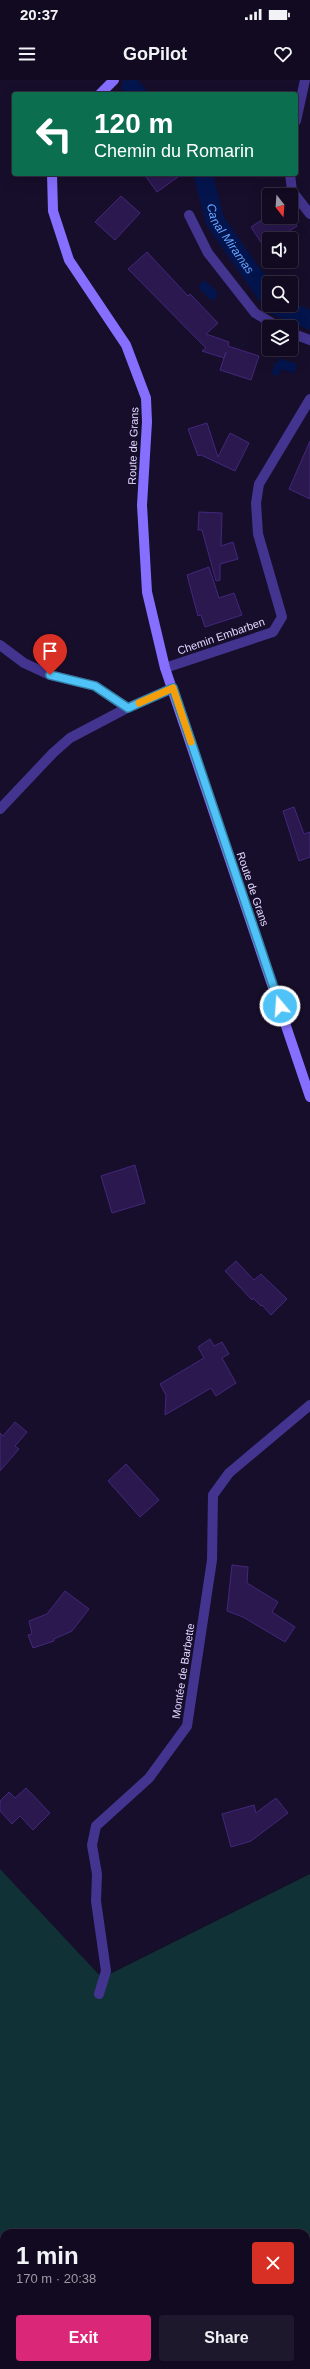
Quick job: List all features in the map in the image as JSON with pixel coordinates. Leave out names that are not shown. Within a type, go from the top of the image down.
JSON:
[{"type":"street","points":[[102,92],[114,80]]},
{"type":"street","points":[[298,111],[304,80]]},
{"type":"street","name":"Route de Grans","points":[[52,176],[53,211],[69,260],[126,345],[146,398],[147,422],[142,505],[147,592],[165,668],[310,1097]]},
{"type":"street","points":[[290,176],[292,191],[310,214]]},
{"type":"street","points":[[189,215],[208,253],[255,313],[266,320]]},
{"type":"street","points":[[298,336],[310,340]]},
{"type":"street","name":"Chemin Embarben","points":[[165,668],[273,632],[282,617],[258,534],[256,503],[259,484],[310,399]]},
{"type":"street","points":[[0,645],[24,663],[50,675],[95,686],[128,708]]},
{"type":"street","points":[[0,809],[52,753],[70,738],[128,708],[173,688]]},
{"type":"street","name":"Montée de Barbette","points":[[99,1994],[106,1971],[96,1901],[97,1874],[92,1845],[96,1826],[149,1778],[187,1726],[212,1560],[213,1494],[229,1473],[310,1405]]},
{"type":"green space","points":[[0,1869],[102,1978],[310,1874],[310,2229],[0,2229]]},
{"type":"shaded area","points":[[205,280],[218,293],[215,300],[211,300],[198,287]]},
{"type":"shaded area","points":[[279,358],[297,364],[294,373],[281,369],[278,376],[272,374],[275,362],[278,363]]},
{"type":"building","points":[[145,176],[179,176],[157,192]]},
{"type":"building","points":[[121,196],[140,213],[115,240],[95,222]]},
{"type":"building","points":[[262,220],[262,224],[296,224],[297,226],[288,232],[262,232],[262,244],[251,227]]},
{"type":"building","points":[[147,252],[188,296],[190,294],[218,323],[206,334],[229,342],[228,346],[259,356],[251,380],[220,370],[224,358],[202,351],[206,348],[128,269]]},
{"type":"building","points":[[207,423],[218,457],[230,433],[249,443],[235,471],[201,455],[198,456],[188,429]]},
{"type":"building","points":[[310,441],[310,499],[289,489]]},
{"type":"building","points":[[199,512],[222,513],[221,546],[233,542],[238,559],[220,564],[220,580],[216,581],[202,530],[198,530]]},
{"type":"building","points":[[209,567],[219,598],[234,593],[242,615],[205,627],[201,615],[198,616],[187,575]]},
{"type":"building","points":[[294,807],[304,834],[310,832],[310,857],[299,861],[283,811]]},
{"type":"building","points":[[135,1165],[145,1203],[112,1213],[101,1176]]},
{"type":"building","points":[[236,1261],[254,1280],[261,1274],[287,1299],[271,1315],[262,1305],[261,1306],[253,1298],[252,1300],[225,1271]]},
{"type":"building","points":[[210,1339],[214,1346],[222,1342],[229,1354],[222,1358],[236,1383],[216,1396],[211,1388],[165,1415],[166,1395],[160,1384],[204,1358],[198,1347]]},
{"type":"building","points":[[15,1422],[27,1432],[15,1446],[19,1449],[0,1471],[0,1433],[3,1436]]},
{"type":"building","points":[[126,1464],[159,1500],[140,1517],[108,1481]]},
{"type":"building","points":[[232,1565],[248,1567],[247,1583],[278,1602],[272,1612],[295,1627],[285,1642],[243,1617],[227,1611]]},
{"type":"building","points":[[65,1591],[89,1609],[72,1631],[54,1639],[54,1641],[33,1648],[28,1635],[32,1634],[29,1621],[47,1614]]},
{"type":"building","points":[[26,1788],[50,1813],[33,1830],[20,1816],[12,1824],[0,1811],[0,1801],[9,1792],[15,1798]]},
{"type":"building","points":[[276,1798],[288,1813],[251,1841],[231,1847],[222,1814],[254,1805],[256,1813]]},
{"type":"waterway","name":"Canal Miramas","points":[[131,87],[135,92]]},
{"type":"waterway","name":"Canal Miramas","points":[[204,176],[215,221],[262,288]]},
{"type":"waterway","name":"Canal Miramas","points":[[291,312],[310,320]]},
{"type":"slow traffic","points":[[139,703],[173,688],[191,742]]},
{"type":"route","points":[[50,675],[95,686],[128,708],[173,688],[280,1006]]}]
